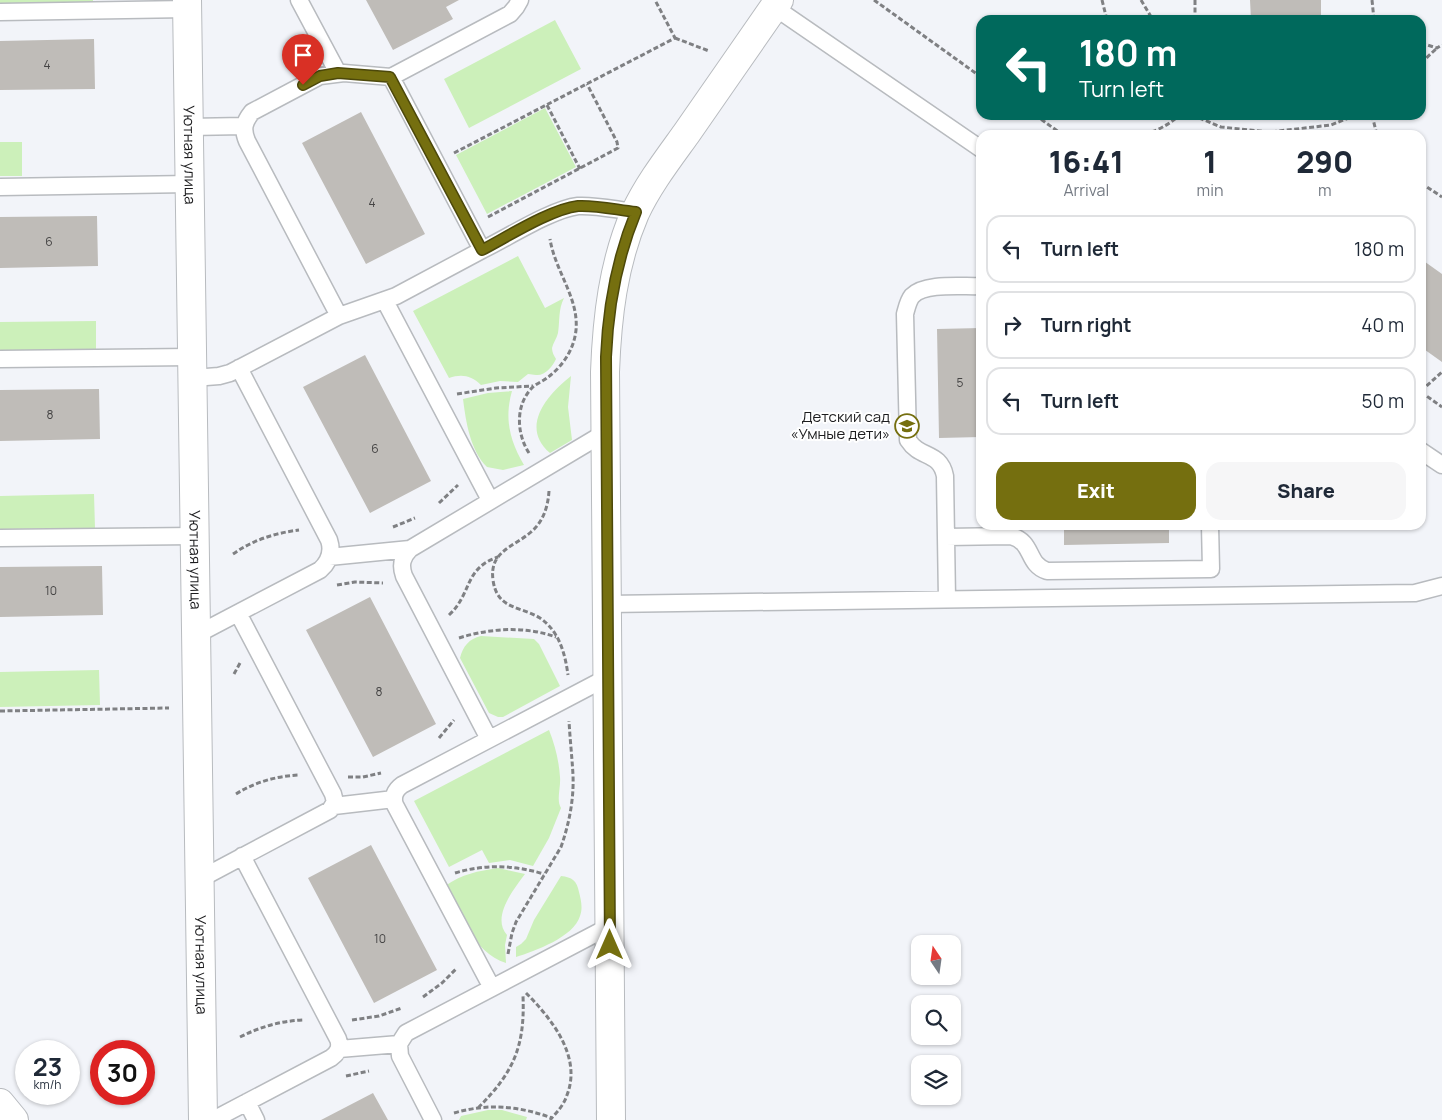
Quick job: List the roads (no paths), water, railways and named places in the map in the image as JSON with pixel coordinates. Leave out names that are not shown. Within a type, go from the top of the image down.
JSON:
[{"type":"street","points":[[611,1120],[605,372],[607,327],[612,289],[623,248],[636,212],[648,188],[777,3]]},
{"type":"street","name":"Уютная улица","points":[[187,5],[203,1120]]},
{"type":"street","points":[[0,1103],[14,1120]]},
{"type":"lane","points":[[299,0],[338,73]]},
{"type":"lane","points":[[339,316],[247,141],[244,134],[246,119],[252,112],[320,76],[338,73],[390,77],[510,14],[520,0]]},
{"type":"lane","points":[[777,3],[976,145]]},
{"type":"lane","points":[[0,12],[187,5]]},
{"type":"lane","points":[[390,77],[482,250]]},
{"type":"lane","points":[[189,127],[244,126]]},
{"type":"lane","points":[[0,187],[190,184]]},
{"type":"lane","points":[[0,359],[192,368],[220,376],[339,316],[385,300],[560,210],[578,206],[636,212]]},
{"type":"lane","points":[[947,599],[945,476],[943,467],[934,457],[917,451],[912,447],[907,433],[905,314],[912,296],[920,290],[933,287],[976,286]]},
{"type":"lane","points":[[385,300],[490,500]]},
{"type":"lane","points":[[196,635],[320,570],[330,557],[331,546],[324,531],[239,368]]},
{"type":"lane","points":[[489,739],[410,589],[404,576],[403,558],[410,548],[606,432]]},
{"type":"lane","points":[[1426,455],[1442,466]]},
{"type":"lane","points":[[1210,530],[1211,595]]},
{"type":"lane","points":[[0,538],[195,536]]},
{"type":"lane","points":[[946,537],[1011,536],[1018,538],[1027,547],[1037,566],[1047,571],[1211,569]]},
{"type":"lane","points":[[330,557],[410,548]]},
{"type":"lane","points":[[608,604],[1415,593],[1442,586]]},
{"type":"lane","points":[[238,613],[335,798],[334,806]]},
{"type":"lane","points":[[492,988],[396,805],[394,799],[396,790],[402,785],[608,677]]},
{"type":"lane","points":[[200,879],[330,810],[334,806],[394,799]]},
{"type":"lane","points":[[213,1120],[335,1056],[339,1050],[340,1042],[242,856]]},
{"type":"lane","points":[[433,1120],[400,1056],[399,1044],[406,1033],[610,926]]},
{"type":"lane","points":[[339,1050],[399,1044]]},
{"type":"lane","points":[[247,1102],[256,1120]]},
{"type":"place","name":"Детский сад «Умные дети»","points":[[907,426]]}]
